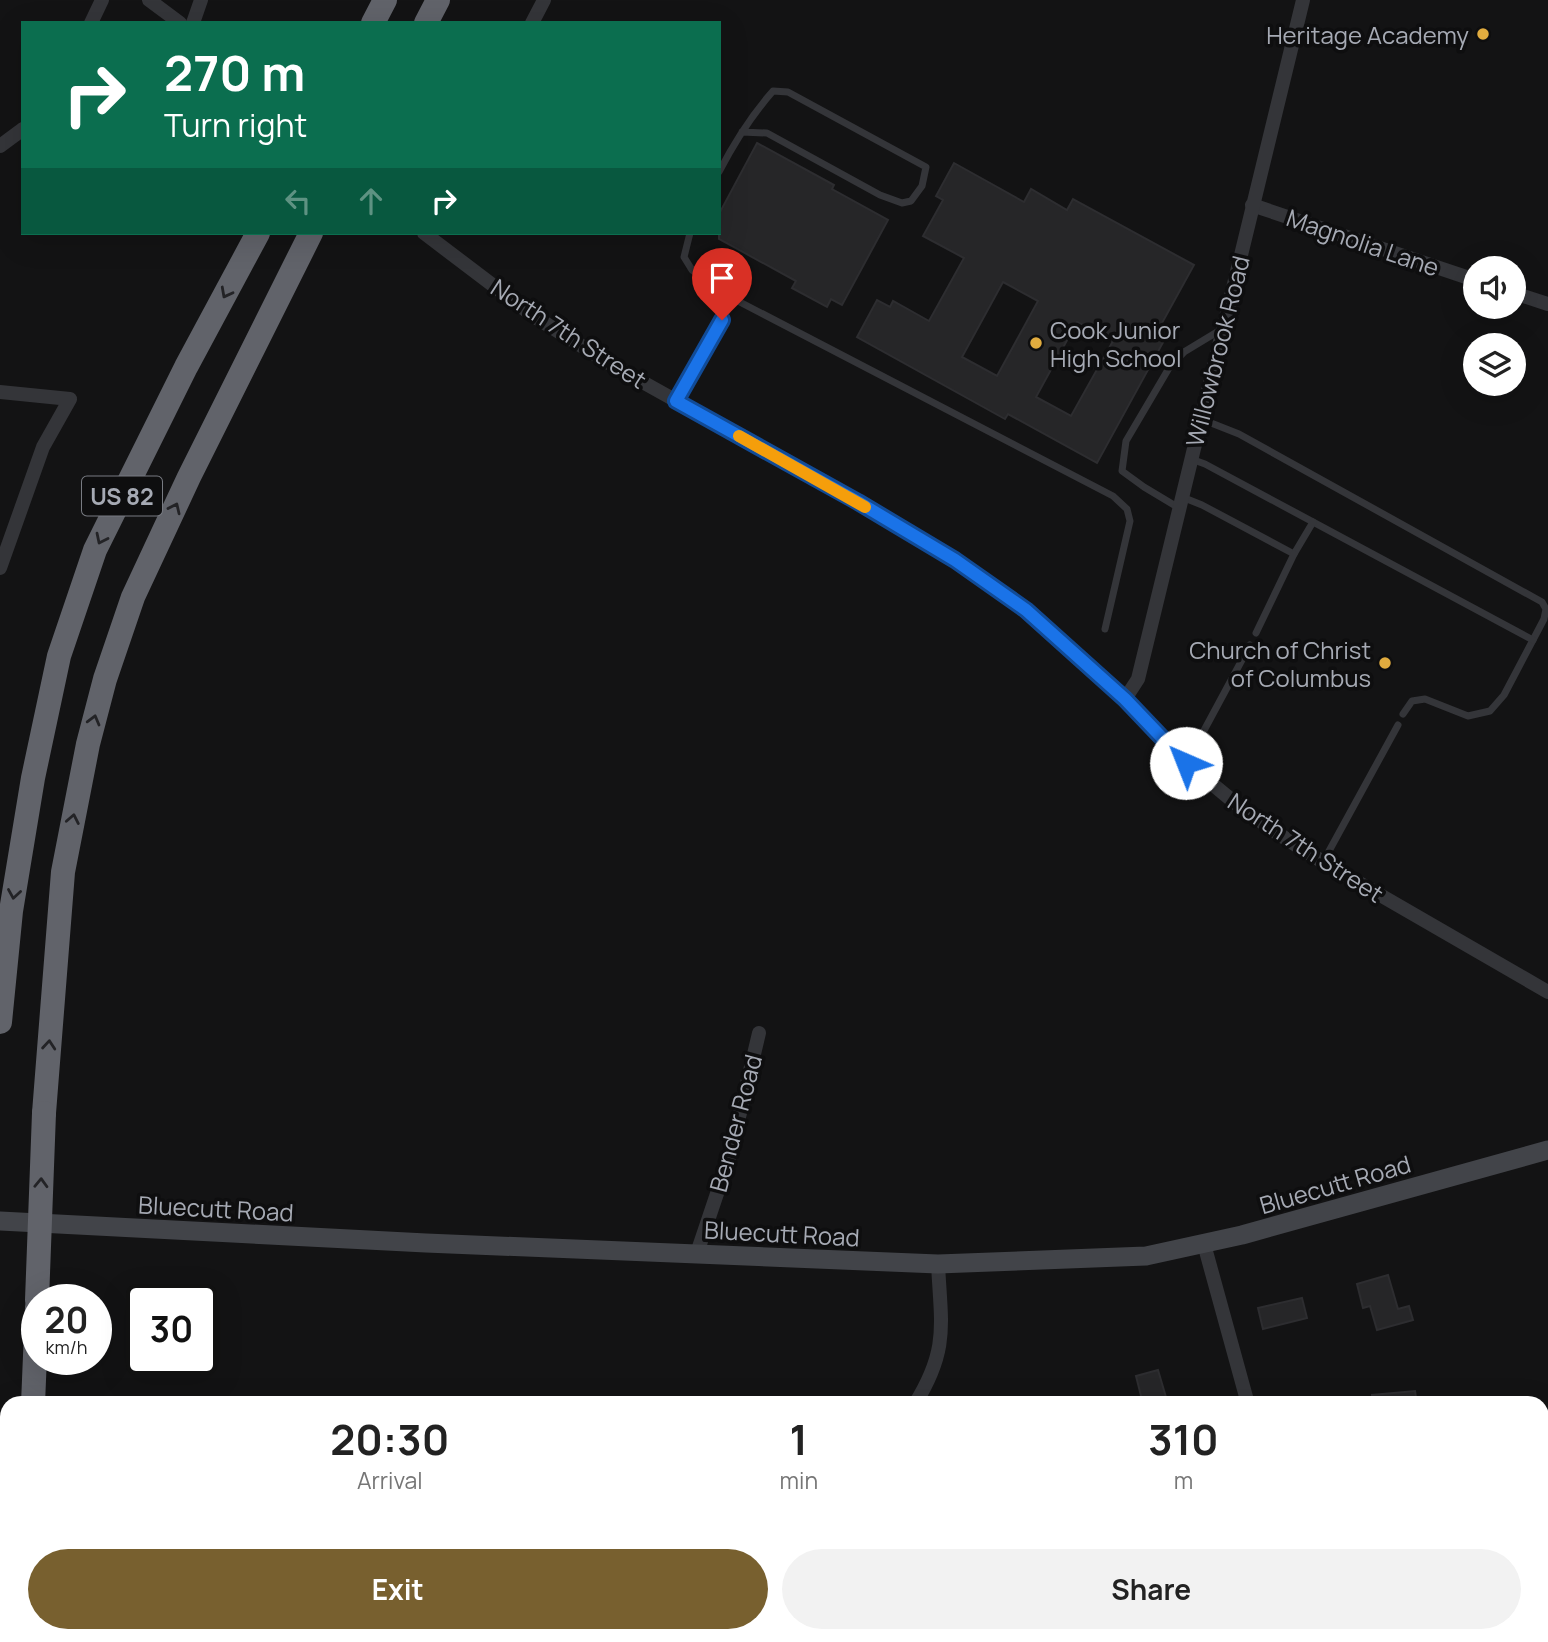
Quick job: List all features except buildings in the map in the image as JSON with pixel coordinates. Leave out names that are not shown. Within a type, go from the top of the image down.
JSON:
[{"type":"highway","points":[[374,21],[385,0]]},
{"type":"highway","points":[[427,21],[438,0]]},
{"type":"highway","name":"US 82","points":[[0,1022],[16,884],[33,778],[59,656],[95,550],[186,367],[257,235]]},
{"type":"highway","name":"US 82","points":[[38,1284],[44,1113],[63,872],[88,744],[105,679],[133,597],[189,477],[305,244]]},
{"type":"highway","points":[[33,1396],[34,1375]]},
{"type":"highway","points":[[38,1375],[39,1396]]},
{"type":"street","points":[[93,21],[102,0]]},
{"type":"street","points":[[149,0],[177,21]]},
{"type":"street","points":[[194,21],[201,0]]},
{"type":"street","points":[[533,21],[544,0]]},
{"type":"street","name":"Willowbrook Road","points":[[1125,699],[1138,679],[1303,0]]},
{"type":"street","points":[[0,146],[21,130]]},
{"type":"street","name":"Magnolia Lane","points":[[1252,205],[1463,276]]},
{"type":"street","name":"North 7th Street","points":[[427,235],[532,315],[612,365],[858,502],[955,560],[1026,610],[1125,699],[1186,763],[1277,833],[1548,992]]},
{"type":"street","points":[[1526,297],[1548,304]]},
{"type":"street","points":[[0,392],[70,399],[43,447],[0,568]]},
{"type":"street","name":"Bender Road","points":[[697,1253],[730,1155],[760,1033]]},
{"type":"street","points":[[1510,1161],[1548,1144]]},
{"type":"street","name":"Bluecutt Road","points":[[0,1221],[426,1243],[938,1264],[1146,1256],[1204,1244],[1548,1150]]},
{"type":"street","points":[[1204,1244],[1246,1396]]},
{"type":"street","points":[[919,1396],[935,1368],[942,1339],[938,1264]]},
{"type":"lane","points":[[721,169],[742,132],[753,114],[773,91],[788,92],[926,167],[922,186],[911,201],[902,203],[880,195],[767,133],[742,132]]},
{"type":"lane","points":[[690,235],[684,257],[692,270],[734,299],[1113,496],[1127,509],[1130,521],[1105,629]]},
{"type":"lane","points":[[676,401],[734,299]]},
{"type":"lane","points":[[1222,328],[1184,352],[1169,368],[1126,441],[1122,471],[1144,487],[1180,502],[1202,505],[1294,554]]},
{"type":"lane","points":[[1200,418],[1239,433],[1542,602],[1546,609],[1544,619],[1504,695],[1490,711],[1468,716],[1425,699],[1412,701],[1403,714]]},
{"type":"lane","points":[[1190,459],[1205,464],[1533,640]]},
{"type":"lane","points":[[1256,633],[1294,554],[1313,522]]},
{"type":"lane","points":[[1186,763],[1250,645]]},
{"type":"lane","points":[[1323,862],[1398,725]]},
{"type":"slow traffic","points":[[739,436],[865,507]]},
{"type":"place","name":"Heritage Academy","points":[[1483,34]]},
{"type":"place","name":"Cook Junior High School","points":[[1036,343]]},
{"type":"place","name":"Church of Christ of Columbus","points":[[1385,663]]},
{"type":"route","points":[[722,320],[676,401],[858,502],[955,560],[1026,610],[1125,699],[1186,763]]}]
